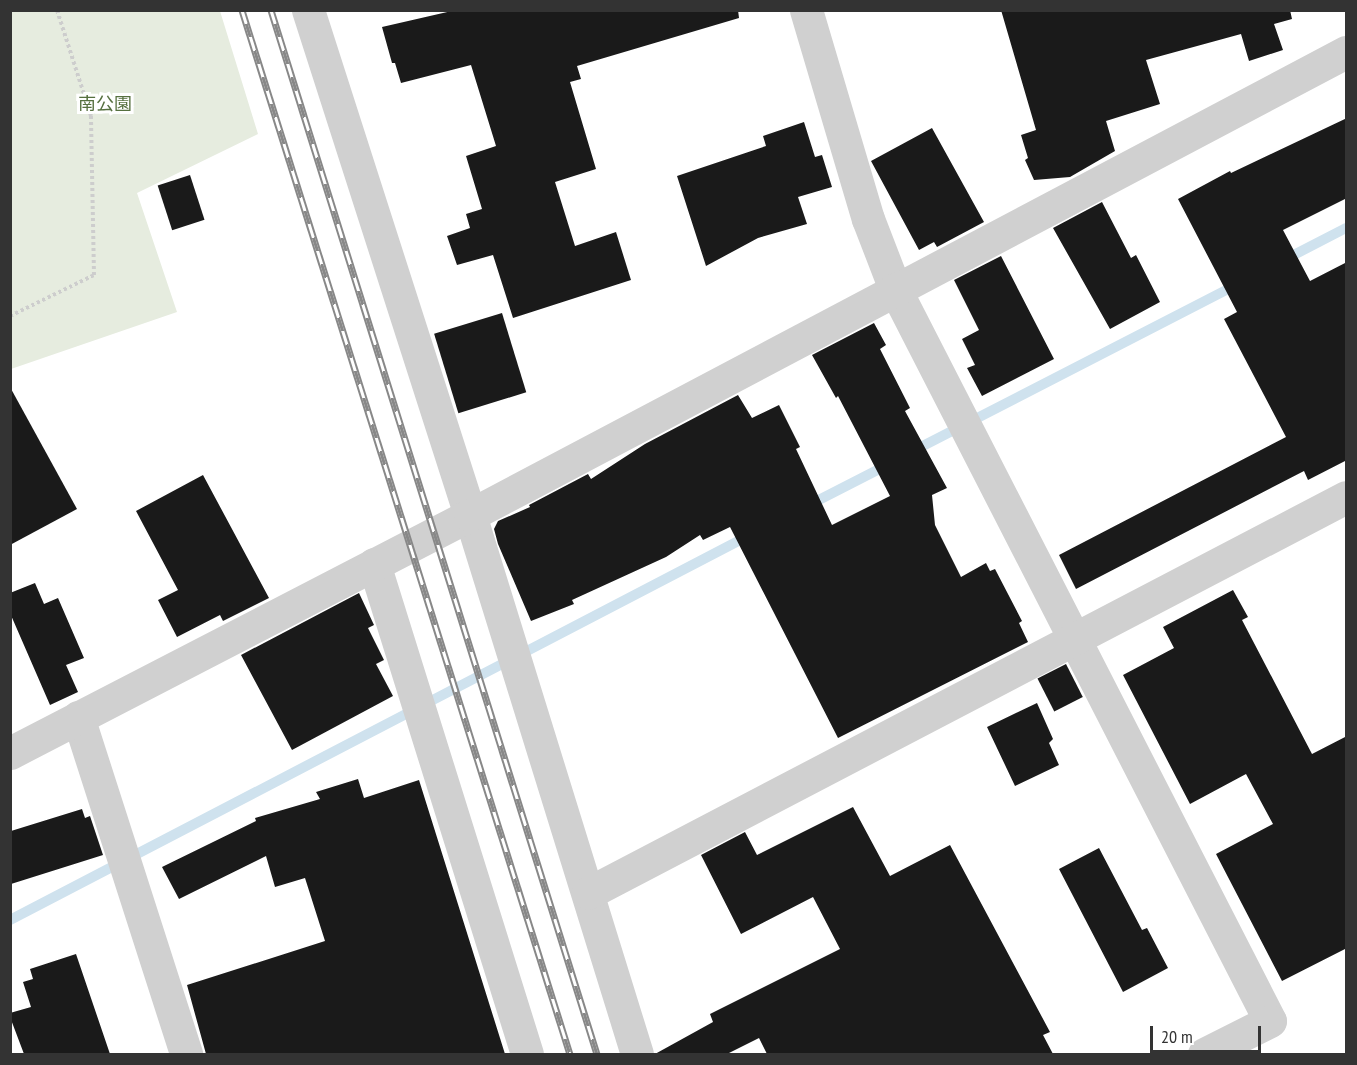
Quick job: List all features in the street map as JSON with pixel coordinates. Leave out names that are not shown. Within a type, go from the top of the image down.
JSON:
[{"type":"street","points":[[308,10],[470,515],[637,1054]]},
{"type":"street","points":[[806,10],[868,219],[895,289],[1270,1021],[1204,1054]]},
{"type":"street","points":[[10,753],[470,515],[1347,52]]},
{"type":"street","points":[[588,893],[1347,497]]},
{"type":"street","points":[[374,564],[527,1054]]},
{"type":"street","points":[[78,717],[186,1054]]},
{"type":"path","points":[[10,316],[94,274],[91,116],[57,10]]},
{"type":"green space","name":"南公園","points":[[10,11],[220,11],[258,134],[137,193],[177,312],[11,369]]},
{"type":"building","points":[[456,10],[738,10],[739,18],[577,66],[581,79],[570,82],[596,169],[555,182],[575,246],[616,232],[631,280],[513,318],[493,255],[457,265],[447,236],[470,228],[466,214],[482,209],[466,156],[496,146],[471,65],[401,83],[395,63],[392,63],[382,27]]},
{"type":"building","points":[[1001,10],[1290,10],[1292,19],[1274,24],[1283,50],[1249,61],[1241,34],[1146,60],[1160,104],[1106,121],[1115,151],[1070,177],[1034,180],[1025,160],[1028,158],[1021,135],[1036,130]]},
{"type":"building","points":[[1347,118],[1347,198],[1283,230],[1310,281],[1347,262],[1347,460],[1308,480],[1304,471],[1076,589],[1059,555],[1286,437],[1224,319],[1237,312],[1178,199],[1230,171],[1231,173]]},
{"type":"building","points":[[804,122],[815,157],[822,155],[832,187],[798,197],[807,224],[758,238],[706,266],[677,176],[766,146],[763,136]]},
{"type":"building","points":[[932,128],[984,222],[937,247],[934,242],[919,250],[871,161]]},
{"type":"building","points":[[190,175],[205,220],[172,230],[158,186]]},
{"type":"building","points":[[1102,202],[1131,258],[1136,255],[1160,302],[1110,329],[1053,228]]},
{"type":"building","points":[[1001,256],[1054,359],[982,396],[967,368],[975,365],[962,339],[979,330],[954,280]]},
{"type":"building","points":[[502,313],[526,392],[458,413],[434,334]]},
{"type":"building","points":[[874,323],[886,345],[880,349],[910,408],[905,411],[947,488],[932,495],[935,525],[961,577],[986,563],[990,571],[995,569],[1022,621],[1019,623],[1028,642],[838,738],[730,527],[703,540],[700,535],[666,557],[572,600],[574,604],[531,621],[498,544],[494,529],[498,521],[530,507],[529,505],[588,474],[591,479],[645,444],[738,395],[752,418],[779,405],[800,447],[796,449],[832,525],[890,496],[838,396],[836,398],[812,355]]},
{"type":"building","points":[[10,387],[77,509],[10,545]]},
{"type":"building","points":[[203,475],[269,598],[223,621],[220,615],[177,637],[158,600],[178,590],[136,511]]},
{"type":"building","points":[[35,583],[44,604],[58,598],[84,658],[66,665],[78,692],[50,705],[10,613],[10,593]]},
{"type":"building","points":[[1233,590],[1248,617],[1242,620],[1312,754],[1347,736],[1347,948],[1282,981],[1216,854],[1273,824],[1246,774],[1190,804],[1123,675],[1174,648],[1163,627]]},
{"type":"building","points":[[359,593],[374,625],[368,628],[384,660],[376,664],[393,696],[292,750],[241,655]]},
{"type":"building","points":[[1066,664],[1083,697],[1054,711],[1037,679]]},
{"type":"building","points":[[1037,703],[1053,739],[1049,743],[1059,765],[1015,786],[987,727]]},
{"type":"building","points":[[358,779],[364,798],[419,780],[505,1054],[206,1054],[187,985],[325,941],[305,878],[275,887],[266,856],[179,899],[162,867],[256,821],[255,818],[320,799],[316,792]]},
{"type":"building","points":[[853,807],[890,876],[950,845],[1050,1032],[1043,1035],[1053,1054],[767,1054],[759,1038],[727,1054],[655,1054],[713,1022],[710,1014],[840,949],[813,897],[741,934],[701,855],[745,832],[757,855]]},
{"type":"building","points":[[82,809],[85,818],[90,816],[103,855],[11,884],[11,831]]},
{"type":"building","points":[[1099,848],[1142,930],[1147,928],[1168,968],[1123,992],[1059,869]]},
{"type":"building","points":[[76,954],[110,1054],[24,1054],[10,1017],[10,1013],[31,1007],[23,982],[33,979],[30,969]]},
{"type":"waterway","points":[[1284,260],[1346,228]]},
{"type":"waterway","points":[[913,451],[1238,284]]},
{"type":"waterway","points":[[809,505],[889,464]]},
{"type":"waterway","points":[[10,920],[750,535]]},
{"type":"railway","points":[[242,10],[570,1054]]},
{"type":"railway","points":[[271,10],[597,1054]]}]
